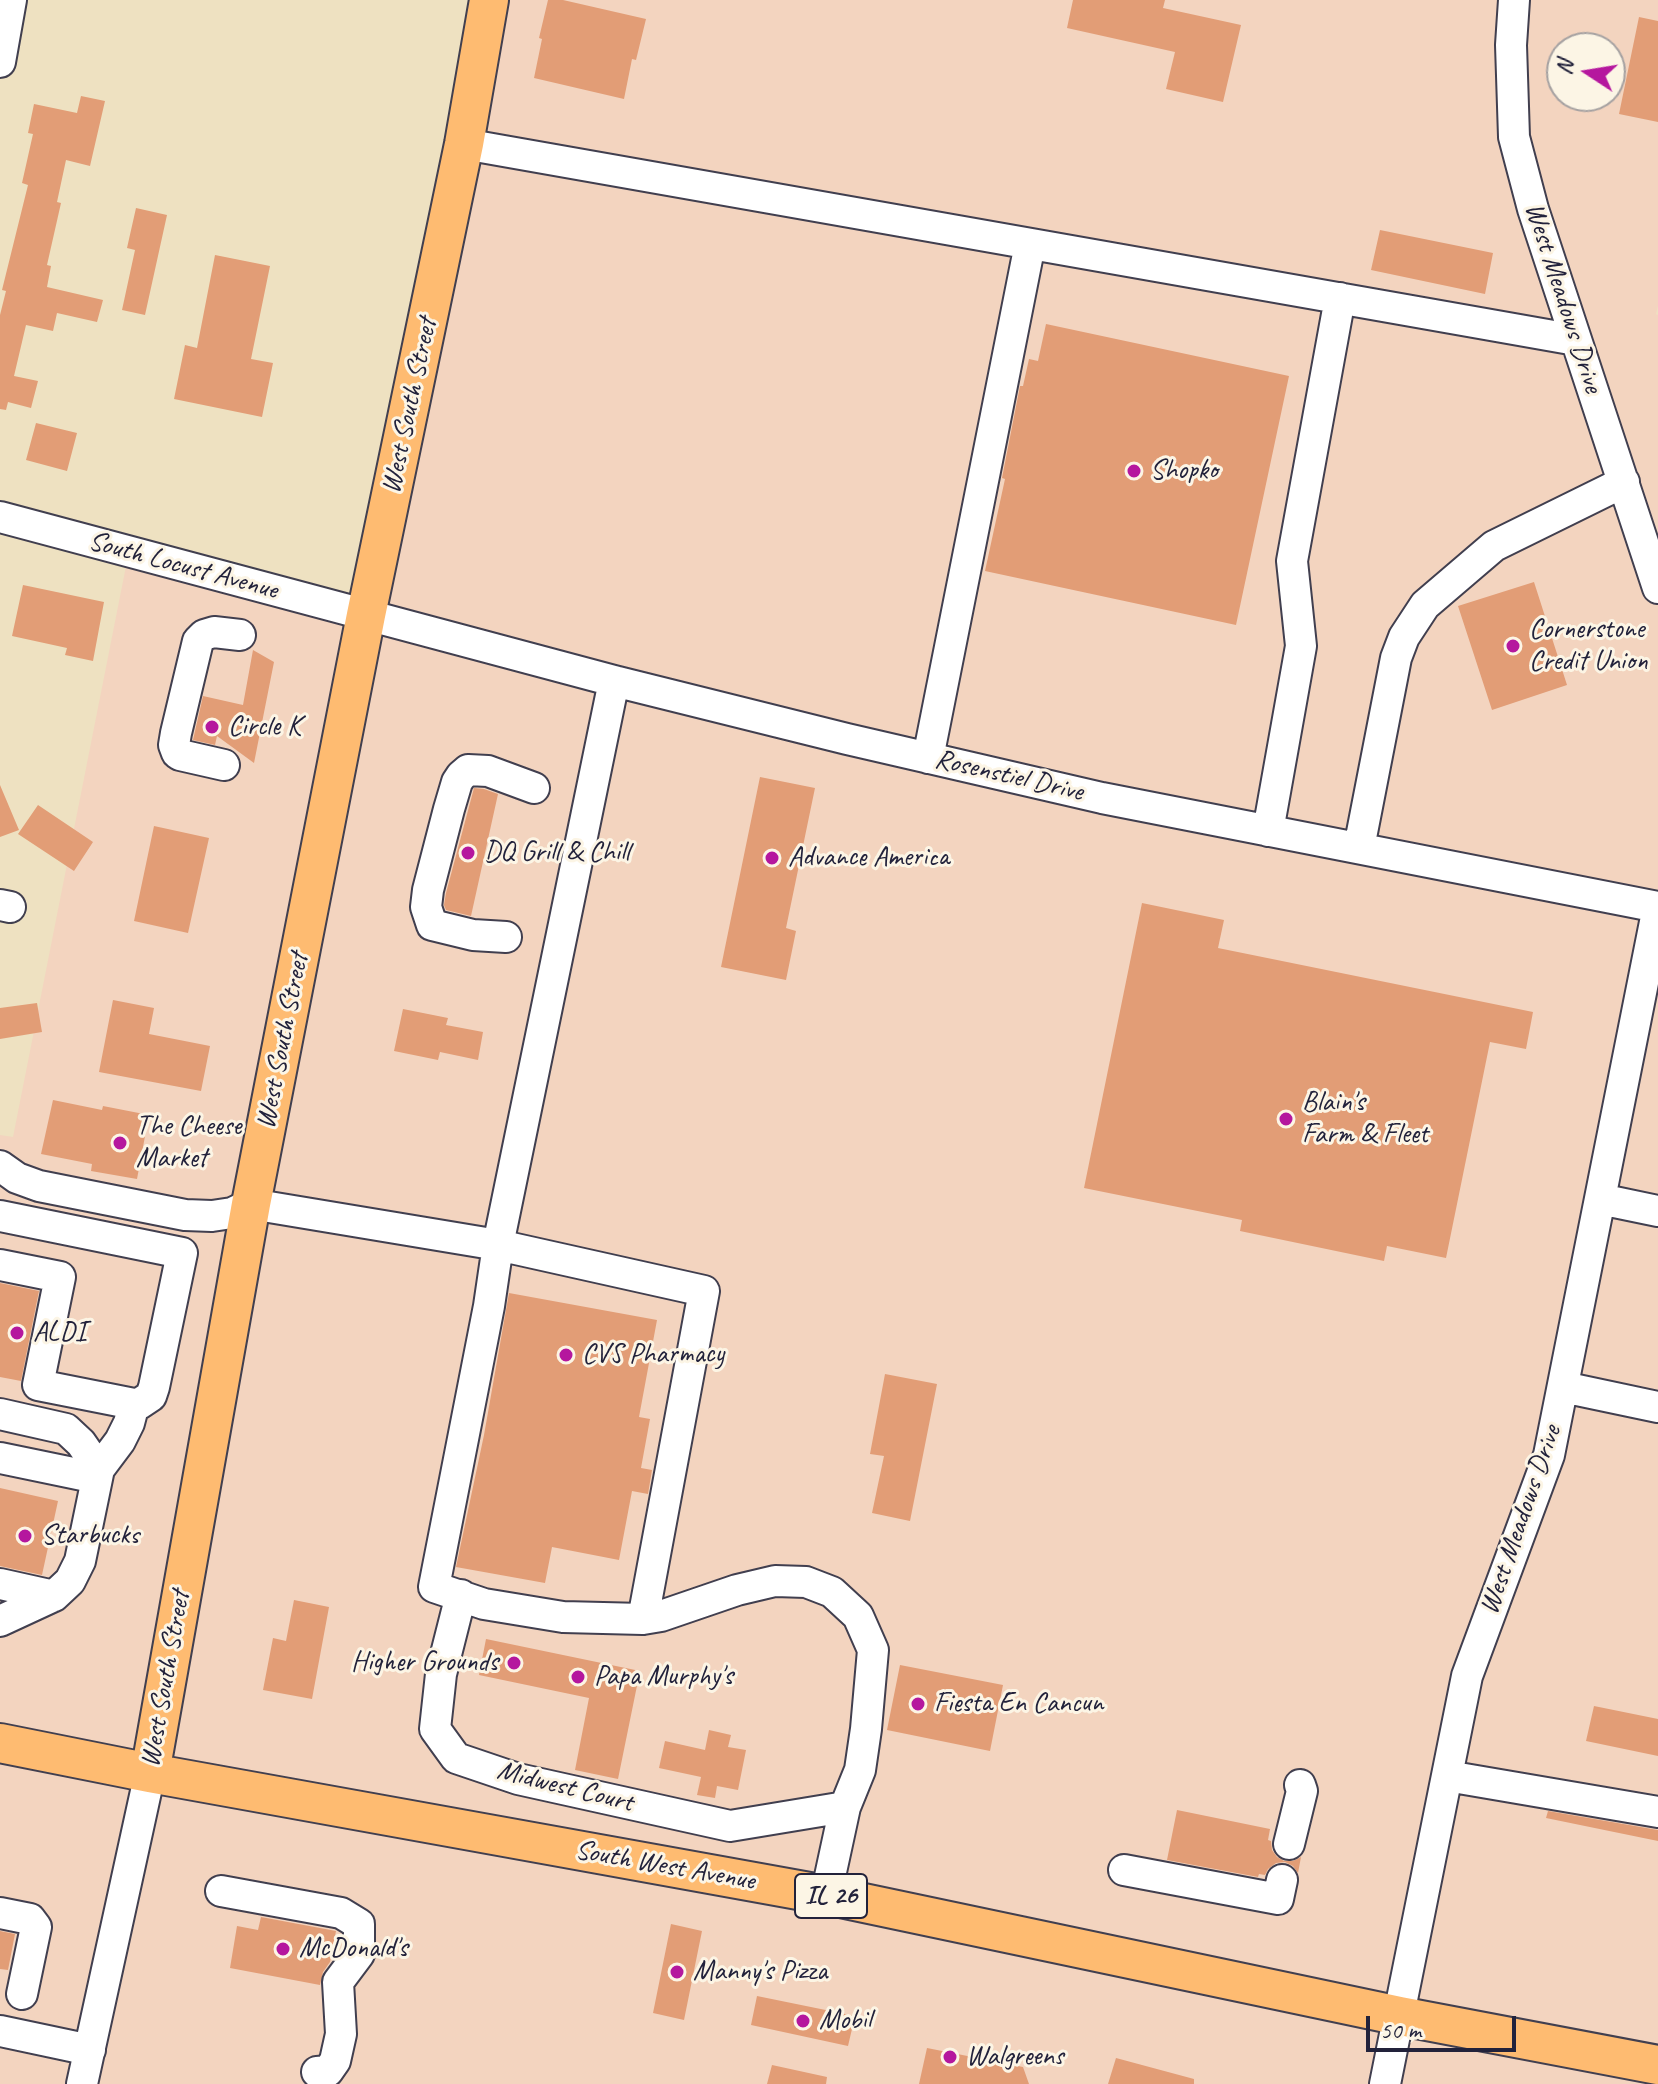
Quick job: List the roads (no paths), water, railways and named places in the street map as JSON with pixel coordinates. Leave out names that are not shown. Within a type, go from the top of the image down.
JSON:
[{"type":"main road","name":"West South Street","points":[[150,1773],[251,1204],[366,615],[464,144],[489,0]]},
{"type":"main road","name":"South West Avenue","points":[[0,1743],[826,1895],[1400,2016],[1658,2065]]},
{"type":"street","points":[[0,62],[11,0]]},
{"type":"street","name":"West Meadows Drive","points":[[1514,0],[1511,45],[1514,137],[1533,209],[1658,588]]},
{"type":"street","points":[[464,144],[1576,340]]},
{"type":"street","points":[[928,758],[1030,244]]},
{"type":"street","points":[[1268,831],[1301,646],[1292,561],[1340,298]]},
{"type":"street","points":[[1359,848],[1396,658],[1404,637],[1425,605],[1494,546],[1624,482]]},
{"type":"street","name":"South Locust Avenue","points":[[0,517],[366,615]]},
{"type":"street","name":"Rosenstiel Drive","points":[[366,615],[614,681],[1102,798],[1658,907]]},
{"type":"street","points":[[224,765],[180,755],[174,745],[198,641],[214,632],[240,635]]},
{"type":"street","points":[[614,681],[498,1245],[434,1587],[484,1604],[563,1617],[643,1619],[775,1581],[806,1582],[832,1592],[858,1616],[873,1650],[860,1770],[845,1807],[826,1895]]},
{"type":"street","points":[[506,937],[473,935],[432,925],[426,907],[428,890],[461,776],[468,770],[488,771],[534,788]]},
{"type":"street","name":"West Meadows Drive","points":[[1385,2084],[1467,1676],[1549,1455],[1658,907]]},
{"type":"street","points":[[0,1166],[27,1183],[185,1215],[232,1213],[251,1204],[498,1245],[704,1291],[643,1619]]},
{"type":"street","points":[[0,1216],[70,1231],[182,1253],[154,1387],[151,1396],[139,1404],[38,1385],[70,1231],[77,1194]]},
{"type":"street","points":[[1600,1199],[1658,1211]]},
{"type":"street","points":[[0,1265],[60,1277]]},
{"type":"street","points":[[1563,1387],[1658,1407]]},
{"type":"street","points":[[0,1621],[54,1596],[70,1581],[80,1561],[98,1473],[120,1441],[134,1404]]},
{"type":"street","points":[[0,1414],[66,1429],[81,1443],[98,1473]]},
{"type":"street","points":[[0,1458],[98,1473]]},
{"type":"street","points":[[0,1584],[54,1596]]},
{"type":"street","name":"Midwest Court","points":[[461,1595],[441,1674],[435,1729],[456,1758],[518,1779],[730,1826],[845,1807]]},
{"type":"street","name":"West South Street","points":[[82,2084],[150,1773]]},
{"type":"street","points":[[1447,1776],[1658,1812]]},
{"type":"street","points":[[1289,1844],[1302,1791],[1300,1785]]},
{"type":"street","points":[[1124,1870],[1278,1899],[1282,1880]]},
{"type":"street","points":[[221,1891],[341,1913],[359,1924],[359,1954],[338,1982],[341,2034],[335,2061],[328,2071],[317,2072]]},
{"type":"street","points":[[0,1913],[30,1919],[36,1927],[22,1994]]},
{"type":"street","points":[[0,2031],[90,2050]]},
{"type":"place","name":"Shopko","points":[[1134,471]]},
{"type":"place","name":"Cornerstone Credit Union","points":[[1513,646]]},
{"type":"place","name":"Circle K","points":[[212,727]]},
{"type":"place","name":"DQ Grill & Chill","points":[[468,853]]},
{"type":"place","name":"Advance America","points":[[772,858]]},
{"type":"place","name":"Blain's Farm & Fleet","points":[[1286,1119]]},
{"type":"place","name":"The Cheese Market","points":[[120,1143]]},
{"type":"place","name":"ALDI","points":[[17,1333]]},
{"type":"place","name":"CVS Pharmacy","points":[[566,1355]]},
{"type":"place","name":"Starbucks","points":[[25,1536]]},
{"type":"place","name":"Higher Grounds","points":[[514,1663]]},
{"type":"place","name":"Papa Murphy's","points":[[578,1677]]},
{"type":"place","name":"Fiesta En Cancun","points":[[918,1704]]},
{"type":"place","name":"McDonald's","points":[[283,1949]]},
{"type":"place","name":"Manny's Pizza","points":[[677,1972]]},
{"type":"place","name":"Mobil","points":[[803,2021]]},
{"type":"place","name":"Walgreens","points":[[950,2057]]}]
